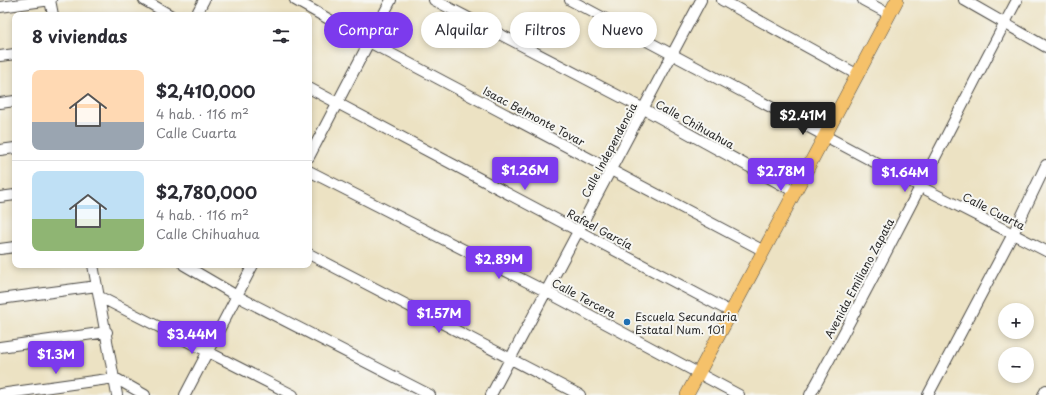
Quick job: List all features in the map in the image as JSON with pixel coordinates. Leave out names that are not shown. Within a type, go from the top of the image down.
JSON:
[{"type":"main road","points":[[686,395],[858,76],[897,0]]},
{"type":"street","points":[[0,7],[51,0],[53,12]]},
{"type":"street","points":[[144,0],[165,12]]},
{"type":"street","points":[[198,12],[204,0]]},
{"type":"street","name":"Isaac Belmonte Tovar","points":[[295,0],[324,16]]},
{"type":"street","points":[[385,12],[391,0]]},
{"type":"street","name":"Calle Chihuahua","points":[[434,0],[644,110],[795,192]]},
{"type":"street","name":"Calle Cuarta","points":[[570,0],[921,187],[1046,251]]},
{"type":"street","name":"Calle Independencia","points":[[491,395],[644,110],[701,0]]},
{"type":"street","points":[[722,0],[858,76]]},
{"type":"street","points":[[863,0],[889,14]]},
{"type":"street","points":[[964,0],[1005,22],[1046,47]]},
{"type":"street","name":"Avenida Emiliano Zapata","points":[[810,395],[855,314],[921,187],[972,83],[1017,0]]},
{"type":"street","points":[[312,151],[366,48]]},
{"type":"street","name":"Isaac Belmonte Tovar","points":[[380,48],[764,251]]},
{"type":"street","points":[[0,56],[12,54]]},
{"type":"street","name":"Rafael García","points":[[312,90],[731,312]]},
{"type":"street","points":[[0,103],[12,101]]},
{"type":"street","points":[[0,150],[12,148]]},
{"type":"street","points":[[928,395],[1013,234],[1046,165]]},
{"type":"street","name":"Calle Tercera","points":[[312,173],[547,292],[739,395]]},
{"type":"street","points":[[0,197],[12,195]]},
{"type":"street","points":[[0,249],[12,247]]},
{"type":"street","points":[[312,256],[580,395]]},
{"type":"street","points":[[94,268],[107,332],[117,395]]},
{"type":"street","points":[[189,268],[237,296],[430,395]]},
{"type":"street","points":[[185,395],[251,268]]},
{"type":"street","points":[[0,299],[97,286]]},
{"type":"street","points":[[100,297],[208,350],[293,395]]},
{"type":"street","points":[[0,347],[107,332]]},
{"type":"street","points":[[0,394],[114,378],[145,395]]},
{"type":"street","points":[[1043,395],[1046,390]]},
{"type":"place","name":"Escuela Secundaria Estatal Num. 101","points":[[627,322]]}]
